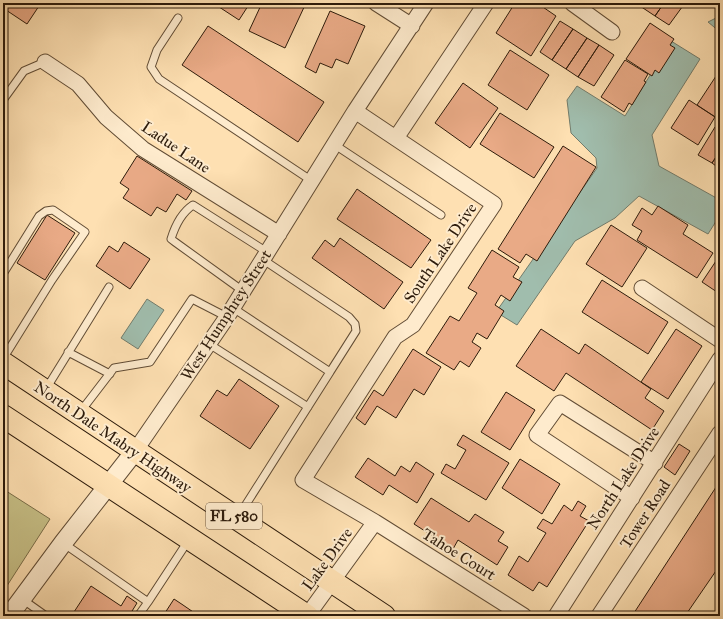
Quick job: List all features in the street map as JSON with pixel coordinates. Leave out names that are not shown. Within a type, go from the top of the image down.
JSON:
[{"type":"main road","name":"North Dale Mabry Highway","points":[[3,363],[384,616]]},
{"type":"main road","name":"FL 580","points":[[3,416],[307,616]]},
{"type":"street","points":[[376,3],[412,26]]},
{"type":"street","name":"West Humphrey Street","points":[[9,616],[62,543],[109,486],[135,451],[209,344],[426,3]]},
{"type":"street","points":[[356,111],[396,138],[486,3]]},
{"type":"street","points":[[572,3],[612,32]]},
{"type":"street","name":"Ladue Lane","points":[[45,62],[78,84],[106,117],[143,149],[279,234]]},
{"type":"street","name":"South Lake Drive","points":[[375,522],[302,480],[395,337],[413,325],[494,204],[396,138]]},
{"type":"street","points":[[642,288],[720,340]]},
{"type":"street","name":"North Lake Drive","points":[[556,616],[720,359]]},
{"type":"street","points":[[632,498],[537,435],[560,403],[655,463]]},
{"type":"street","name":"Tower Road","points":[[599,616],[720,433]]},
{"type":"street","name":"Lake Drive","points":[[307,616],[375,522]]},
{"type":"street","name":"Tahoe Court","points":[[375,522],[524,616]]},
{"type":"lane","points":[[178,18],[157,50],[151,66],[159,79],[312,181]]},
{"type":"lane","points":[[3,100],[24,71],[45,62]]},
{"type":"lane","points":[[335,144],[441,215]]},
{"type":"lane","points":[[237,518],[356,331],[355,324],[349,317],[265,255],[193,205],[188,208],[174,226],[171,239],[243,291]]},
{"type":"lane","points":[[3,274],[39,216],[46,211],[53,210],[85,232],[52,280],[3,359]]},
{"type":"lane","points":[[44,391],[109,287]]},
{"type":"lane","points":[[79,414],[114,368],[150,362],[192,299],[230,313],[330,372]]},
{"type":"lane","points":[[209,344],[308,407]]},
{"type":"lane","points":[[68,352],[110,374]]},
{"type":"lane","points":[[138,616],[190,539]]},
{"type":"lane","points":[[62,543],[148,602]]},
{"type":"lane","points":[[22,599],[46,616]]},
{"type":"shaded area","points":[[720,16],[720,32],[708,22]]},
{"type":"shaded area","points":[[671,41],[700,59],[652,135],[659,166],[720,200],[720,215],[708,234],[639,196],[615,218],[575,241],[517,325],[496,312],[597,168],[596,158],[571,133],[567,100],[577,86],[625,116]]},
{"type":"shaded area","points":[[147,299],[164,310],[138,349],[121,338]]},
{"type":"shaded area","points":[[3,489],[50,519],[3,592]]},
{"type":"building","points":[[3,3],[35,3],[39,6],[27,24],[3,8]]},
{"type":"building","points":[[213,3],[250,3],[239,20]]},
{"type":"building","points":[[262,3],[306,3],[285,48],[249,31]]},
{"type":"building","points":[[515,3],[537,3],[556,16],[531,56],[496,33]]},
{"type":"building","points":[[641,3],[664,3],[655,16],[640,6]]},
{"type":"building","points":[[664,3],[685,3],[669,25],[655,16]]},
{"type":"building","points":[[330,11],[365,26],[348,64],[336,59],[332,68],[320,63],[316,73],[305,67]]},
{"type":"building","points":[[560,21],[573,29],[552,60],[540,52]]},
{"type":"building","points":[[650,23],[674,39],[670,45],[675,48],[659,73],[655,70],[652,76],[626,59]]},
{"type":"building","points":[[208,26],[324,102],[298,142],[182,65]]},
{"type":"building","points":[[573,29],[587,38],[566,69],[552,60]]},
{"type":"building","points":[[587,38],[599,45],[578,77],[566,69]]},
{"type":"building","points":[[599,45],[614,55],[594,86],[578,77]]},
{"type":"building","points":[[510,50],[549,75],[527,110],[488,85]]},
{"type":"building","points":[[625,60],[648,74],[644,81],[646,82],[632,105],[629,103],[624,112],[601,97]]},
{"type":"building","points":[[720,70],[720,120],[697,105]]},
{"type":"building","points":[[463,83],[498,108],[470,148],[435,123]]},
{"type":"building","points":[[689,100],[715,117],[698,145],[671,128]]},
{"type":"building","points":[[500,113],[554,147],[534,178],[480,144]]},
{"type":"building","points":[[715,127],[720,130],[720,151],[712,163],[698,155]]},
{"type":"building","points":[[563,146],[596,167],[537,261],[526,254],[520,263],[498,249]]},
{"type":"building","points":[[720,151],[720,169],[712,163]]},
{"type":"building","points":[[137,156],[192,191],[186,200],[177,194],[166,212],[157,207],[151,216],[123,198],[129,189],[120,183]]},
{"type":"building","points":[[357,189],[431,240],[411,268],[337,219]]},
{"type":"building","points":[[658,206],[688,225],[683,234],[713,253],[697,278],[637,240],[642,231],[632,225],[642,208],[652,215]]},
{"type":"building","points":[[47,215],[75,233],[45,280],[17,263]]},
{"type":"building","points":[[611,225],[647,248],[622,287],[586,264]]},
{"type":"building","points":[[340,238],[403,282],[384,309],[312,258],[325,240],[334,247]]},
{"type":"building","points":[[124,242],[150,259],[130,289],[96,266],[109,246],[118,252]]},
{"type":"building","points":[[492,250],[519,267],[513,277],[522,282],[510,301],[501,295],[495,305],[504,311],[487,339],[477,333],[472,342],[481,348],[469,367],[460,361],[454,370],[426,353],[450,316],[459,321],[477,293],[468,288]]},
{"type":"building","points":[[720,255],[720,294],[702,282]]},
{"type":"building","points":[[602,280],[668,322],[648,354],[582,312]]},
{"type":"building","points":[[541,329],[579,354],[585,344],[651,389],[645,398],[664,411],[652,430],[566,373],[554,391],[516,366]]},
{"type":"building","points":[[676,329],[702,346],[668,399],[641,382]]},
{"type":"building","points":[[413,349],[441,367],[424,395],[414,389],[396,418],[377,406],[365,425],[356,418],[374,390],[383,396]]},
{"type":"building","points":[[239,379],[279,406],[250,449],[200,416],[217,390],[227,396]]},
{"type":"building","points":[[506,392],[535,410],[510,450],[481,432]]},
{"type":"building","points":[[463,435],[509,463],[486,500],[441,473],[446,464],[455,469],[466,450],[457,445]]},
{"type":"building","points":[[679,444],[690,451],[675,475],[664,467]]},
{"type":"building","points":[[368,458],[395,476],[401,466],[410,472],[416,462],[434,474],[417,503],[389,485],[383,495],[355,477]]},
{"type":"building","points":[[520,459],[560,484],[542,514],[502,488]]},
{"type":"building","points":[[720,481],[720,565],[685,616],[632,616]]},
{"type":"building","points":[[431,498],[469,522],[475,514],[504,532],[498,541],[508,547],[497,565],[458,540],[453,549],[414,524]]},
{"type":"building","points":[[578,501],[586,506],[580,516],[589,521],[547,587],[539,582],[533,591],[508,575],[519,556],[528,562],[546,533],[537,528],[543,519],[552,524],[564,505],[572,511]]},
{"type":"building","points":[[91,586],[121,606],[127,596],[137,603],[129,616],[72,615]]},
{"type":"building","points":[[174,599],[183,605],[199,616],[163,616]]}]
